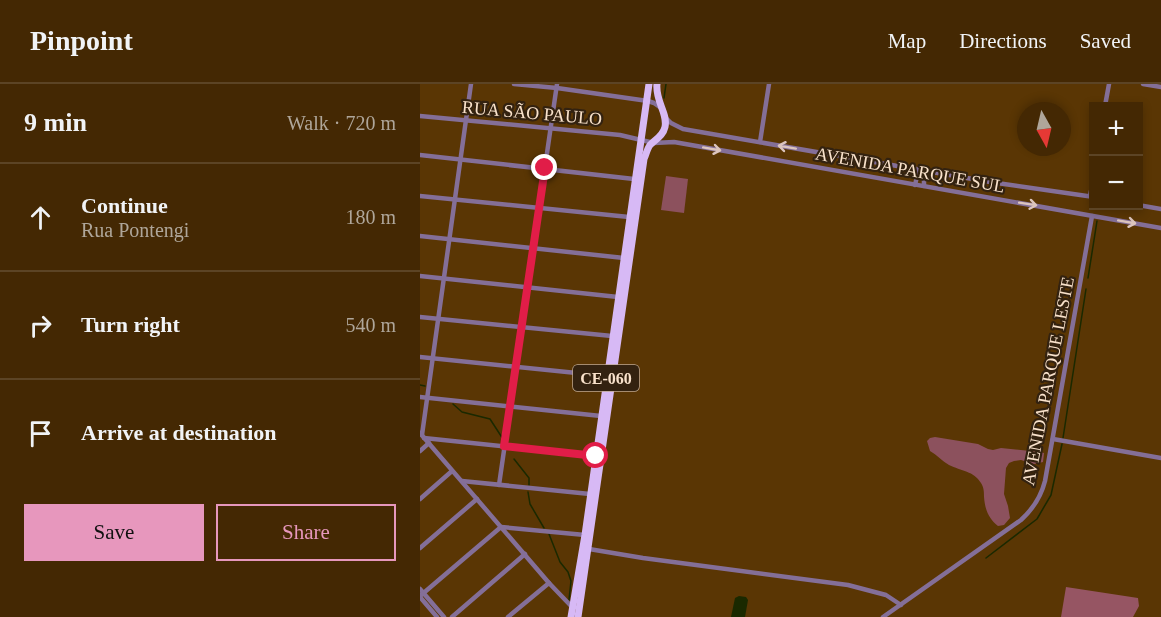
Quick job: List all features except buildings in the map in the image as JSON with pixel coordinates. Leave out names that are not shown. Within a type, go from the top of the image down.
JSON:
[{"type":"highway","name":"CE-060","points":[[572,612],[649,84]]},
{"type":"highway","points":[[657,84],[657,95],[664,115]]},
{"type":"highway","name":"CE-060","points":[[579,617],[642,171],[650,145],[660,137],[665,127],[664,115]]},
{"type":"street","points":[[471,84],[422,435],[572,612],[566,617]]},
{"type":"street","points":[[514,84],[557,86],[646,101]]},
{"type":"street","points":[[760,142],[769,84]]},
{"type":"street","points":[[1106,102],[1109,84]]},
{"type":"street","points":[[1143,84],[1161,87]]},
{"type":"street","points":[[499,485],[557,86]]},
{"type":"street","name":"AVENIDA PARQUE SUL","points":[[646,101],[658,105],[671,123],[683,129],[1089,197]]},
{"type":"street","name":"RUA SÃO PAULO","points":[[420,116],[620,135],[654,143]]},
{"type":"street","name":"AVENIDA PARQUE SUL","points":[[654,143],[675,142],[1161,228]]},
{"type":"street","points":[[420,155],[634,179]]},
{"type":"street","points":[[915,185],[917,169]]},
{"type":"street","points":[[924,186],[926,171]]},
{"type":"street","points":[[420,196],[629,217]]},
{"type":"street","points":[[1143,206],[1161,209]]},
{"type":"street","name":"AVENIDA PARQUE LESTE","points":[[883,617],[1021,520],[1036,503],[1044,486],[1092,216]]},
{"type":"street","points":[[420,236],[624,258]]},
{"type":"street","points":[[420,276],[618,297]]},
{"type":"street","points":[[420,316],[612,336]]},
{"type":"street","points":[[420,357],[606,376]]},
{"type":"street","points":[[420,397],[601,416]]},
{"type":"street","points":[[422,435],[596,456]]},
{"type":"street","points":[[1053,439],[1161,458]]},
{"type":"street","points":[[420,451],[429,443]]},
{"type":"street","points":[[420,499],[452,471]]},
{"type":"street","points":[[462,481],[590,494]]},
{"type":"street","points":[[420,548],[477,499]]},
{"type":"street","points":[[421,594],[501,527],[585,535]]},
{"type":"street","points":[[589,549],[848,585],[886,595],[901,605]]},
{"type":"street","points":[[452,617],[525,555]]},
{"type":"street","points":[[508,617],[549,583]]},
{"type":"street","points":[[421,594],[437,617]]},
{"type":"street","points":[[421,594],[444,617]]},
{"type":"shaded area","points":[[666,176],[688,179],[684,213],[661,210]]},
{"type":"shaded area","points":[[935,437],[978,444],[993,450],[1001,448],[1044,453],[1043,462],[1034,464],[1021,460],[1014,461],[1006,468],[1004,494],[1010,518],[1004,525],[998,526],[989,516],[983,488],[978,479],[949,465],[930,451],[927,441]]},
{"type":"shaded area","points":[[1066,587],[1138,598],[1139,606],[1133,617],[1061,617]]},
{"type":"shaded area","points":[[746,597],[748,600],[745,617],[731,617],[735,598]]},
{"type":"waterway","points":[[664,98],[666,84]]},
{"type":"waterway","points":[[1088,278],[1097,221]]},
{"type":"waterway","points":[[1063,438],[1086,289]]},
{"type":"waterway","points":[[420,385],[425,386]]},
{"type":"waterway","points":[[453,404],[462,412],[490,419],[503,439]]},
{"type":"waterway","points":[[986,558],[1037,519],[1051,495],[1062,444]]},
{"type":"waterway","points":[[514,459],[529,478],[529,485]]},
{"type":"waterway","points":[[528,492],[530,504],[544,528]]},
{"type":"waterway","points":[[549,534],[560,562],[568,572],[571,581],[569,600]]},
{"type":"route","points":[[545,168],[504,446],[596,456]]}]
